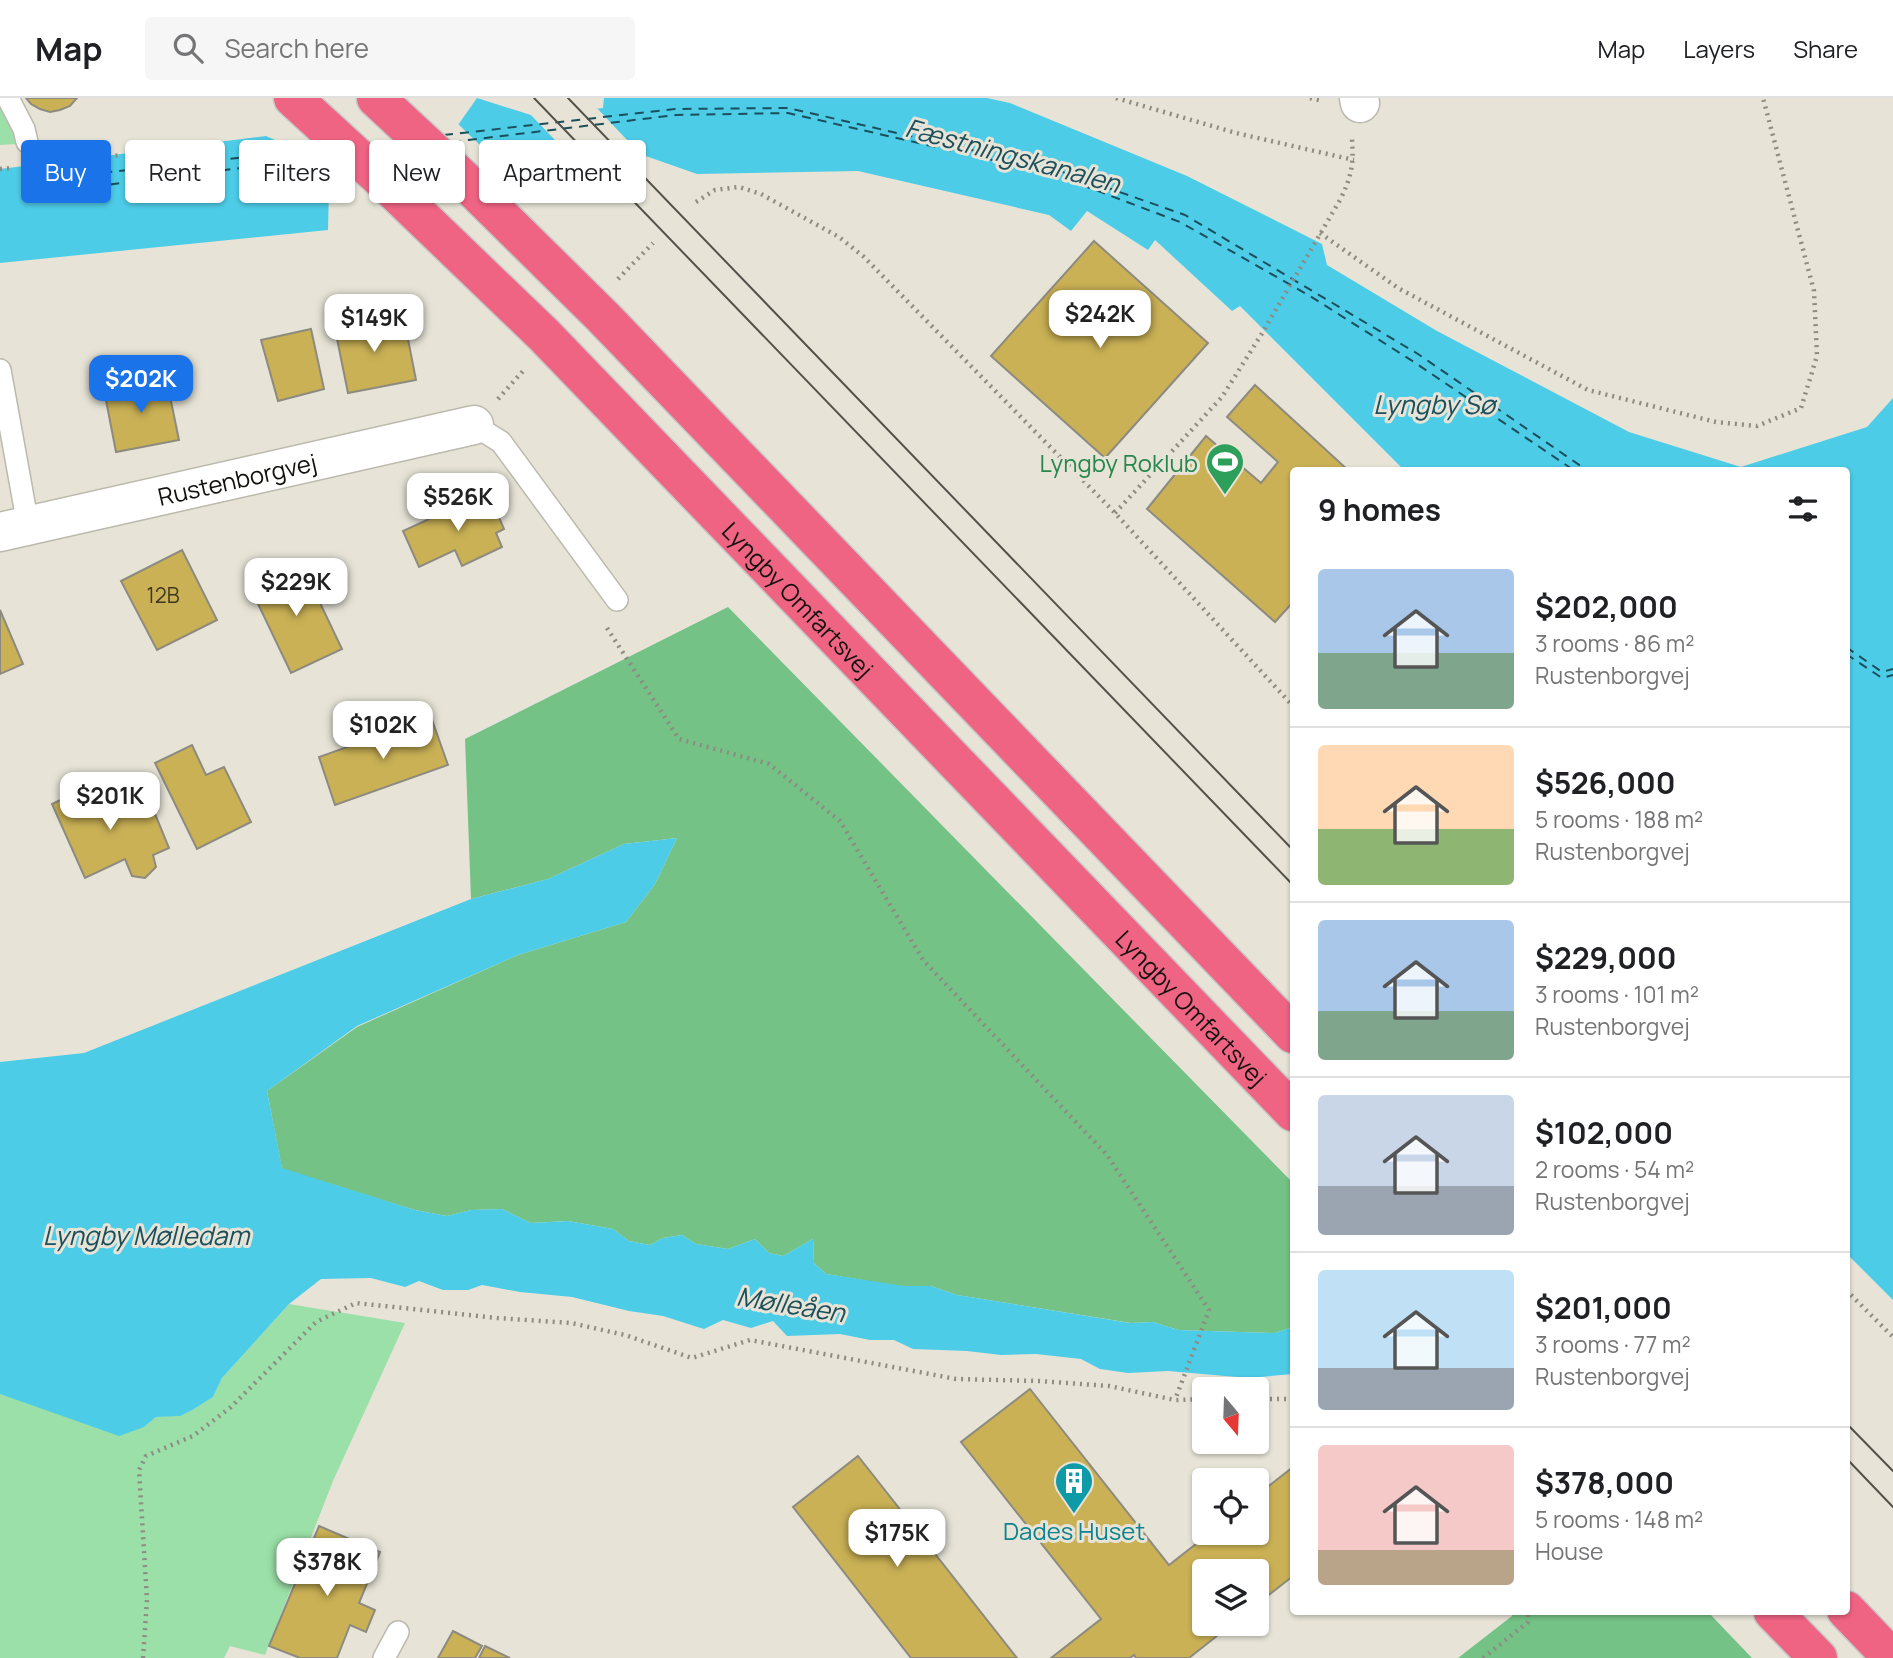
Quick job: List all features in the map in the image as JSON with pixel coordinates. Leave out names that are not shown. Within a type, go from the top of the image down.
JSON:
[{"type":"highway","name":"Lyngby Omfartsvej","points":[[293,98],[335,134],[544,335],[1290,1109]]},
{"type":"highway","points":[[376,98],[461,177],[603,317],[1290,1031]]},
{"type":"highway","points":[[1850,1614],[1892,1658]]},
{"type":"highway","points":[[1776,1615],[1818,1658]]},
{"type":"street","name":"Rustenborgvej","points":[[14,528],[474,425]]},
{"type":"lane","points":[[8,98],[26,140]]},
{"type":"lane","points":[[0,370],[14,528]]},
{"type":"lane","points":[[474,425],[501,442],[617,600]]},
{"type":"lane","points":[[384,1658],[398,1632]]},
{"type":"path","points":[[1116,98],[1236,132],[1353,160]]},
{"type":"path","points":[[1320,233],[1398,288],[1588,390],[1716,422],[1756,426],[1801,408],[1817,356],[1814,291],[1763,98]]},
{"type":"path","points":[[1115,513],[1222,397],[1261,335],[1349,180],[1353,160],[1350,108],[1359,100]]},
{"type":"path","points":[[111,156],[121,155]]},
{"type":"path","points":[[0,169],[21,167]]},
{"type":"path","points":[[695,202],[715,190],[739,187],[761,194],[839,237],[864,257],[1115,513],[1290,703]]},
{"type":"path","points":[[618,279],[653,243]]},
{"type":"path","points":[[603,623],[679,739],[769,764],[840,821],[923,960],[1107,1155],[1209,1310],[1175,1400]]},
{"type":"path","points":[[1850,1294],[1893,1337]]},
{"type":"path","points":[[143,1658],[146,1600],[139,1470],[146,1456],[193,1436],[231,1407],[316,1322],[356,1303],[571,1323],[625,1335],[692,1358],[750,1340],[956,1379],[1109,1386],[1175,1400],[1192,1399]]},
{"type":"path","points":[[1269,1399],[1290,1399]]},
{"type":"path","points":[[1483,1658],[1528,1622],[1528,1615]]},
{"type":"green space","points":[[0,98],[12,119],[17,144],[0,145]]},
{"type":"green space","points":[[728,607],[1290,1180],[1290,1328],[1275,1333],[1178,1330],[1153,1322],[1131,1323],[957,1295],[931,1286],[904,1287],[826,1274],[814,1263],[813,1239],[783,1256],[769,1253],[755,1239],[728,1249],[696,1244],[682,1235],[663,1238],[650,1245],[629,1241],[613,1229],[568,1221],[531,1223],[502,1209],[471,1210],[447,1216],[415,1210],[282,1169],[267,1091],[357,1027],[518,955],[626,922],[655,884],[677,838],[624,844],[548,879],[471,899],[465,739]]},
{"type":"green space","points":[[289,1304],[405,1323],[333,1481],[265,1655],[230,1646],[224,1658],[0,1658],[0,1394],[144,1427],[156,1417],[180,1415],[213,1397],[222,1378]]},
{"type":"green space","points":[[1711,1615],[1752,1658],[1458,1658],[1512,1616]]},
{"type":"water","name":"Lyngby Sø","points":[[477,98],[534,116],[603,108],[604,98],[987,98],[1010,103],[1187,176],[1322,244],[1327,265],[1437,331],[1629,432],[1741,467],[1401,467],[1240,306],[1232,311],[1155,240],[1148,250],[1087,211],[1071,231],[1049,215],[858,171],[697,174],[646,156],[646,140],[479,140],[479,171],[465,173],[465,140],[369,140],[369,183],[355,185],[355,140],[321,140],[458,125]]},
{"type":"water","name":"Lyngby Sø","points":[[266,136],[275,140],[239,140],[239,203],[329,203],[328,230],[0,263],[0,169],[21,166],[21,203],[111,203],[111,155],[125,153],[125,203],[225,203],[225,141]]},
{"type":"water","name":"Lyngby Sø","points":[[1893,398],[1893,1300],[1850,1257],[1850,467],[1741,467],[1867,427]]},
{"type":"water","name":"Lyngby Mølledam","points":[[677,838],[655,884],[626,922],[518,955],[357,1026],[267,1091],[282,1168],[415,1210],[447,1216],[471,1210],[502,1209],[531,1223],[568,1221],[613,1229],[629,1241],[650,1245],[663,1238],[682,1235],[696,1244],[728,1249],[755,1239],[769,1253],[783,1256],[813,1239],[814,1263],[826,1274],[904,1286],[931,1286],[957,1295],[1130,1323],[1153,1322],[1178,1330],[1275,1333],[1290,1328],[1290,1374],[1237,1377],[1168,1371],[1128,1373],[1100,1369],[1081,1359],[1036,1354],[1001,1355],[913,1349],[894,1340],[870,1340],[840,1334],[787,1336],[773,1321],[751,1328],[723,1320],[704,1329],[663,1316],[572,1297],[482,1285],[468,1290],[443,1290],[419,1281],[405,1287],[371,1278],[321,1279],[289,1304],[222,1378],[213,1397],[180,1416],[156,1417],[144,1427],[119,1436],[0,1394],[0,1062],[84,1053],[471,899],[548,879],[624,844]]},
{"type":"pier","points":[[595,106],[627,140],[555,140],[529,113]]},
{"type":"pier","points":[[455,121],[479,144],[479,175],[465,177],[465,140],[369,140],[369,187],[355,188],[355,140],[287,140]]},
{"type":"building","points":[[26,98],[77,98],[70,106],[50,112],[31,104]]},
{"type":"building","points":[[1094,241],[1208,343],[1105,458],[991,356]]},
{"type":"building","points":[[380,314],[383,328],[405,324],[416,380],[348,393],[334,324]]},
{"type":"building","points":[[311,329],[324,389],[278,401],[261,340]]},
{"type":"building","points":[[166,377],[179,440],[116,452],[104,390]]},
{"type":"building","name":"Lyngby Roklub","points":[[1255,385],[1345,467],[1290,467],[1290,605],[1275,622],[1147,509],[1206,436],[1261,483],[1278,462],[1227,417]]},
{"type":"building","points":[[488,492],[504,529],[496,533],[502,547],[462,566],[455,550],[419,567],[403,531]]},
{"type":"building","points":[[182,550],[217,620],[157,650],[121,581]]},
{"type":"building","points":[[301,563],[342,649],[291,673],[250,587]]},
{"type":"building","points":[[0,610],[23,664],[0,674]]},
{"type":"building","points":[[431,717],[448,765],[335,805],[319,757]]},
{"type":"building","points":[[192,745],[206,775],[224,767],[251,822],[197,849],[155,763]]},
{"type":"building","points":[[117,783],[132,816],[153,809],[169,848],[153,855],[156,867],[145,878],[132,876],[125,859],[85,878],[52,804],[92,785],[95,793]]},
{"type":"building","name":"Dades Huset","points":[[1030,1389],[1169,1565],[1195,1545],[1269,1545],[1269,1486],[1290,1469],[1290,1578],[1269,1595],[1269,1559],[1192,1559],[1192,1636],[1217,1636],[1189,1658],[1136,1658],[1134,1655],[1130,1658],[1051,1658],[1101,1619],[961,1442]]},
{"type":"building","name":"Dades Huset","points":[[858,1456],[1017,1658],[911,1658],[793,1507]]},
{"type":"building","points":[[319,1526],[380,1552],[359,1603],[375,1610],[366,1632],[350,1625],[337,1658],[300,1658],[269,1646]]},
{"type":"building","points":[[453,1631],[482,1646],[475,1658],[438,1658]]},
{"type":"building","points":[[485,1646],[510,1658],[479,1658]]},
{"type":"ferry route","points":[[444,135],[675,109],[788,108],[1054,169],[1185,215],[1418,354],[1582,467]]},
{"type":"ferry route","points":[[465,140],[676,115],[788,113],[1053,174],[1180,222],[1310,296],[1414,362],[1569,467]]},
{"type":"ferry route","points":[[111,172],[239,158]]},
{"type":"ferry route","points":[[111,184],[239,168]]},
{"type":"ferry route","points":[[1850,650],[1882,672],[1893,669]]},
{"type":"ferry route","points":[[1850,657],[1882,678],[1893,675]]},
{"type":"tram line","points":[[534,98],[1290,882]]},
{"type":"tram line","points":[[568,98],[1290,847]]},
{"type":"tram line","points":[[1850,1427],[1893,1471]]},
{"type":"tram line","points":[[1850,1462],[1893,1507]]},
{"type":"place","name":"Lyngby Roklub","points":[[1225,496]]},
{"type":"place","name":"Dades Huset","points":[[1074,1515]]},
{"type":"water label","name":"Fæstningskanalen","points":[[1013,155]]},
{"type":"water label","name":"Mølleåen","points":[[791,1304]]}]
